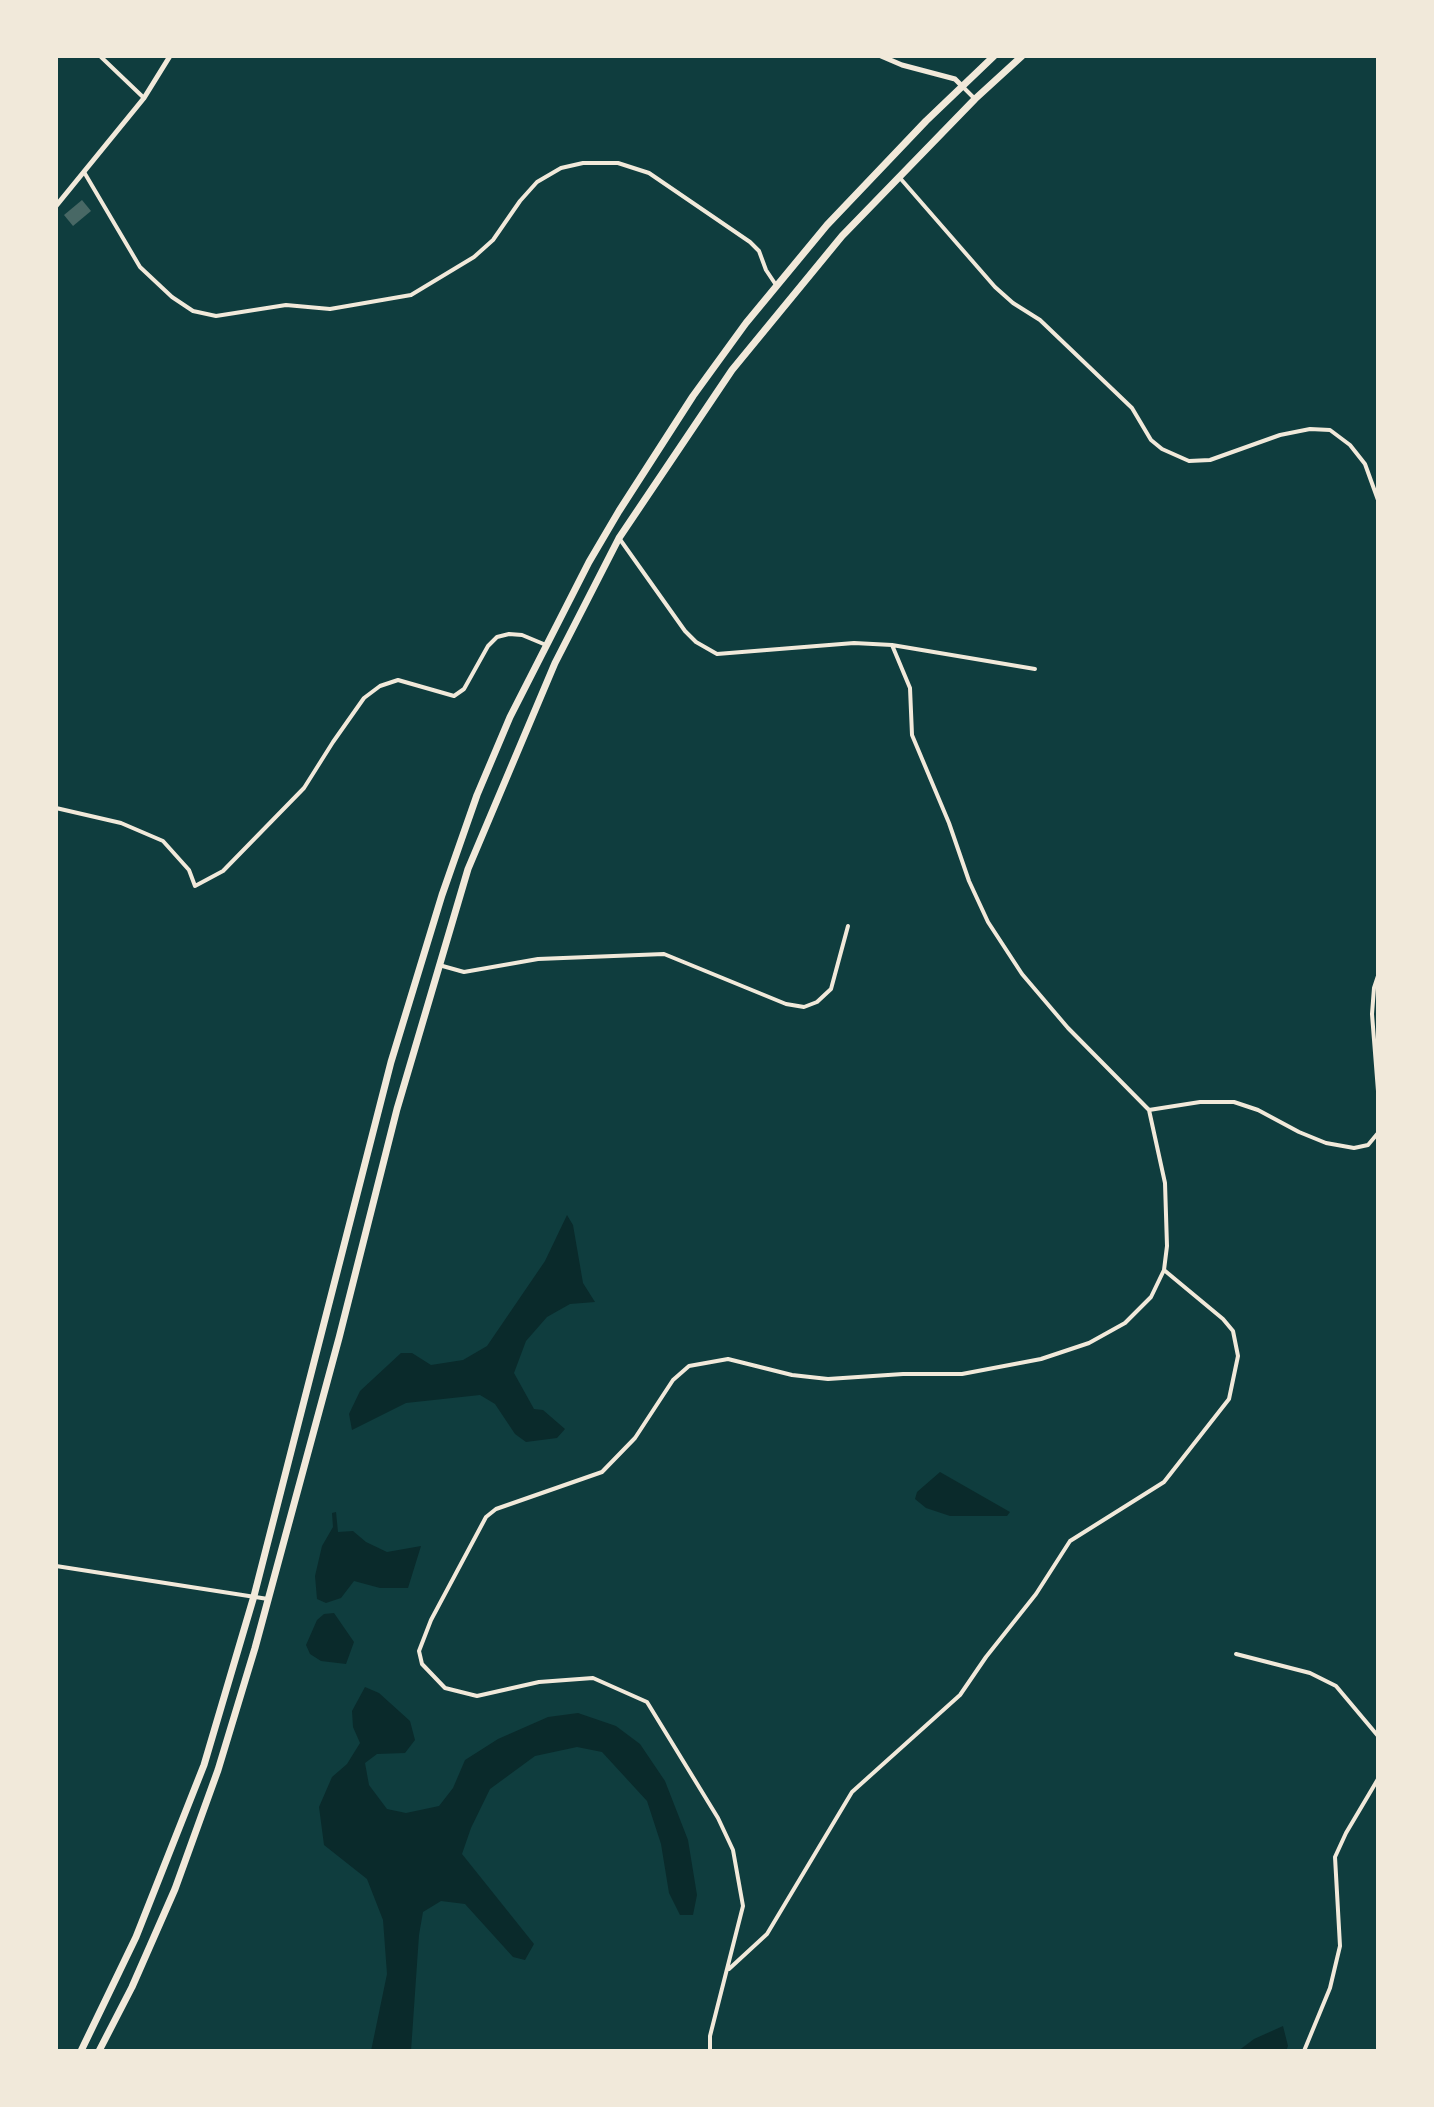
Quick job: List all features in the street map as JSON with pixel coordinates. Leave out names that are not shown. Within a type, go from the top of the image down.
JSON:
[{"type":"highway","points":[[81,2051],[136,1937],[204,1765],[254,1596],[391,1062],[428,938],[489,765],[546,645],[604,535],[693,396],[776,285],[857,193],[994,56]]},
{"type":"highway","points":[[99,2051],[132,1987],[175,1889],[218,1770],[339,1338],[397,1109],[468,869],[555,663],[619,538],[732,370],[842,236],[975,99],[1022,56]]},
{"type":"street","points":[[100,56],[144,98]]},
{"type":"street","points":[[56,206],[144,98],[170,56]]},
{"type":"street","points":[[881,56],[955,79],[975,99]]},
{"type":"street","points":[[84,172],[140,267],[172,297],[193,311],[216,316],[286,305],[330,309],[411,295],[474,257],[493,240],[537,182],[561,168],[583,163],[618,163],[649,173],[750,242],[759,251],[776,285]]},
{"type":"street","points":[[898,176],[995,287],[1040,320],[1132,408],[1151,440],[1162,449],[1189,461],[1210,460],[1280,435],[1310,429],[1330,430],[1350,445],[1365,464],[1378,500]]},
{"type":"street","points":[[619,538],[685,631],[696,642],[717,654],[854,643],[892,645],[1035,669]]},
{"type":"street","points":[[56,808],[121,823],[163,841],[189,870],[195,886],[223,871],[304,788],[364,698],[380,686],[398,680],[454,696],[464,689],[488,646],[497,637],[522,635],[546,645]]},
{"type":"street","points":[[710,2051],[710,2036],[743,1906],[733,1850],[718,1818],[647,1702],[593,1678],[539,1682],[477,1696],[445,1688],[422,1664],[419,1651],[431,1620],[486,1517],[496,1509],[602,1472],[635,1438],[673,1380],[689,1366],[728,1359],[792,1375],[828,1379],[962,1374],[1041,1359],[1089,1343],[1125,1323],[1151,1297],[1164,1270],[1167,1246],[1165,1183],[1149,1110],[1068,1028],[1022,974],[988,922],[912,735],[910,688],[892,645]]},
{"type":"street","points":[[439,965],[464,972],[538,959],[664,954],[786,1004],[804,1007],[817,1002],[831,989],[848,926]]},
{"type":"street","points":[[1378,976],[1372,1014],[1378,1091]]},
{"type":"street","points":[[1149,1110],[1200,1102],[1234,1102],[1258,1110],[1326,1143],[1354,1148],[1368,1145],[1378,1133]]},
{"type":"street","points":[[727,1971],[767,1934],[852,1792],[960,1695],[1036,1594],[1070,1541],[1164,1482],[1229,1399],[1238,1356],[1233,1331],[1164,1270]]},
{"type":"street","points":[[56,1566],[268,1599]]},
{"type":"street","points":[[1236,1654],[1310,1673],[1336,1686],[1378,1736]]},
{"type":"street","points":[[1304,2051],[1330,1988],[1340,1946],[1335,1857],[1378,1779]]},
{"type":"water","points":[[567,1215],[573,1225],[583,1283],[595,1302],[570,1304],[547,1317],[526,1341],[514,1373],[534,1409],[543,1410],[565,1429],[557,1438],[526,1442],[515,1434],[495,1404],[480,1395],[406,1403],[352,1430],[349,1414],[360,1391],[401,1353],[412,1353],[431,1365],[463,1360],[487,1346],[545,1261]]},
{"type":"water","points":[[940,1472],[1010,1512],[1007,1516],[950,1516],[926,1508],[915,1499],[917,1492]]},
{"type":"water","points":[[336,1512],[338,1532],[353,1531],[366,1542],[387,1552],[421,1546],[408,1588],[380,1588],[354,1581],[341,1598],[326,1603],[317,1599],[315,1576],[322,1546],[333,1527],[332,1513]]},
{"type":"water","points":[[334,1613],[354,1642],[346,1664],[321,1661],[310,1654],[306,1645],[317,1620],[324,1614]]},
{"type":"water","points":[[365,1687],[379,1693],[410,1721],[415,1740],[405,1753],[377,1754],[365,1763],[369,1785],[387,1809],[406,1813],[439,1806],[453,1788],[465,1760],[498,1739],[548,1717],[578,1713],[616,1726],[640,1744],[665,1781],[688,1840],[697,1895],[693,1915],[680,1915],[669,1893],[661,1844],[647,1801],[602,1752],[577,1747],[535,1756],[490,1789],[462,1854],[534,1944],[525,1960],[513,1957],[465,1904],[441,1901],[423,1912],[411,2051],[371,2051],[387,1974],[383,1920],[367,1879],[324,1845],[319,1807],[332,1777],[347,1764],[360,1743],[353,1727],[352,1711]]},
{"type":"water","points":[[1283,2026],[1288,2046],[1286,2051],[1238,2051],[1254,2039]]},
{"type":"building","points":[[82,200],[91,211],[73,226],[64,215]]}]
